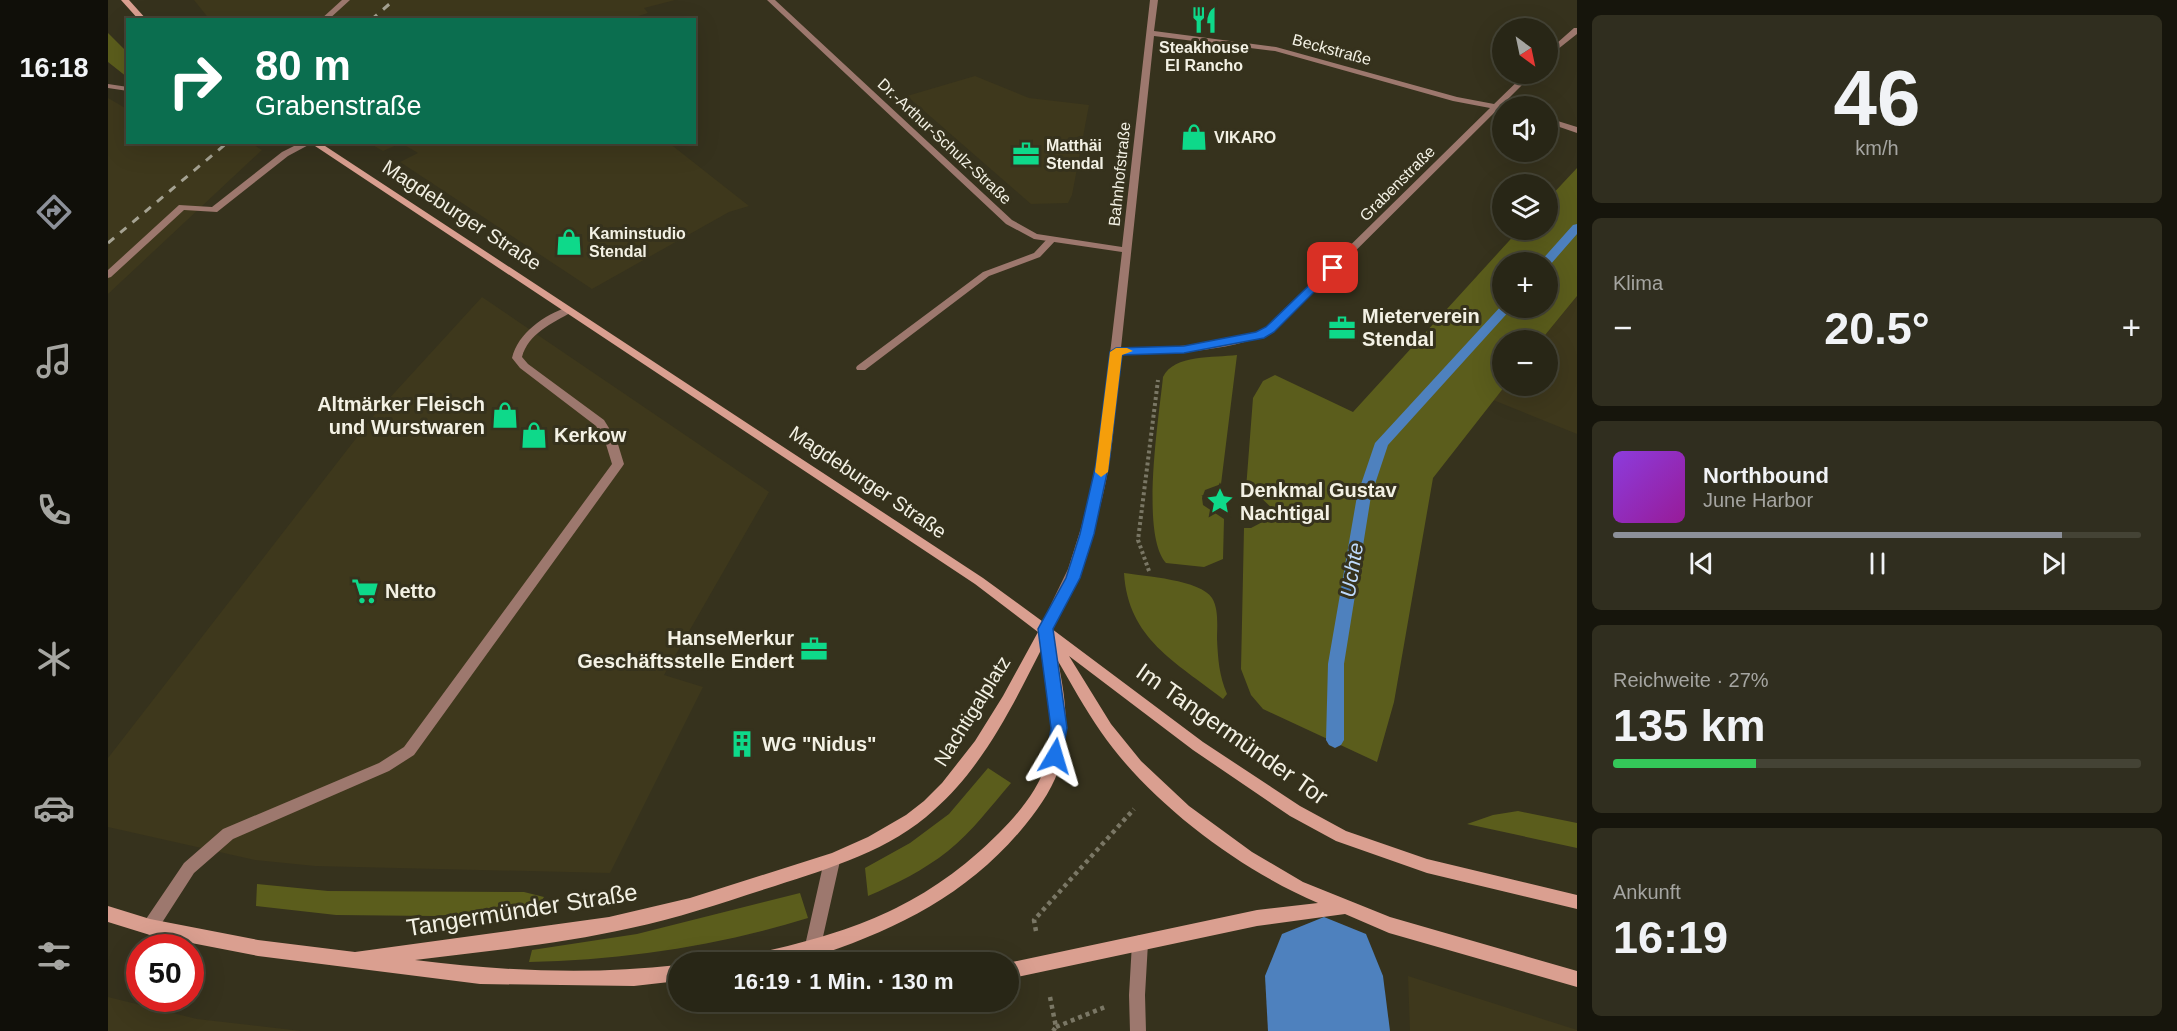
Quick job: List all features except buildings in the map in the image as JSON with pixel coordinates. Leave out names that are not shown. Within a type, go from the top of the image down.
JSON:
[{"type":"main road","points":[[125,0],[142,18]]},
{"type":"main road","name":"Magdeburger Straße","points":[[315,144],[979,581],[1046,629],[1106,728],[1136,765],[1184,811],[1247,858],[1298,887],[1347,907]]},
{"type":"main road","points":[[827,952],[942,892],[980,863],[1029,810],[1041,791],[1055,756],[1059,728],[1046,629]]},
{"type":"main road","name":"Nachtigalplatz","points":[[832,861],[888,834],[927,807],[958,777],[1015,688],[1046,629]]},
{"type":"main road","name":"Im Tangermünder Tor","points":[[1046,629],[1198,746],[1294,811],[1341,836],[1427,866],[1577,902]]},
{"type":"main road","name":"Tangermünder Straße","points":[[358,959],[611,925],[710,899],[832,861]]},
{"type":"main road","points":[[1019,969],[1257,918],[1347,907],[1429,938],[1577,979]]},
{"type":"main road","name":"Tangermünder Straße","points":[[108,914],[150,927],[258,948],[480,976],[634,978],[668,974]]},
{"type":"street","points":[[325,18],[346,0]]},
{"type":"street","name":"Dr.-Arthur-Schulz-Straße","points":[[771,0],[1009,222],[1028,233],[1051,240],[1125,250]]},
{"type":"street","name":"Bahnhofstraße","points":[[1116,352],[1125,250],[1154,0]]},
{"type":"street","points":[[1558,46],[1577,30]]},
{"type":"street","name":"Beckstraße","points":[[1150,33],[1276,49],[1456,99],[1492,106]]},
{"type":"street","name":"Grabenstraße","points":[[1509,96],[1520,84]]},
{"type":"street","points":[[108,86],[126,89]]},
{"type":"street","name":"Grabenstraße","points":[[1116,352],[1184,349],[1245,339],[1270,330],[1492,114]]},
{"type":"street","points":[[1558,123],[1577,130]]},
{"type":"street","points":[[108,275],[182,207],[214,210],[285,154],[308,144]]},
{"type":"street","points":[[861,368],[986,274],[1037,255],[1051,240]]},
{"type":"street","points":[[150,927],[189,868],[228,834],[384,767],[409,751],[618,464],[612,441],[600,423],[524,366],[517,358],[518,347],[525,339],[568,310]]},
{"type":"street","name":"Nachtigalplatz","points":[[1046,629],[1073,578],[1087,534],[1103,464],[1116,352]]},
{"type":"street","points":[[818,952],[832,861]]},
{"type":"street","points":[[1138,1031],[1137,995],[1140,943]]},
{"type":"path","points":[[1149,571],[1138,540],[1159,372],[1153,351]]},
{"type":"path","points":[[1043,965],[1034,920],[1141,801]]},
{"type":"path","points":[[1056,1027],[1137,995]]},
{"type":"shaded area","points":[[194,0],[675,0],[644,8],[648,13],[632,18],[208,18]]},
{"type":"shaded area","points":[[108,33],[126,51],[126,76],[108,62]]},
{"type":"shaded area","name":"Matthäi Stendal","points":[[975,76],[1029,98],[1089,105],[1072,195],[1068,203],[1031,204],[907,96]]},
{"type":"shaded area","points":[[108,98],[126,108],[126,144],[186,144],[189,146],[192,144],[253,144],[262,150],[108,294]]},
{"type":"shaded area","points":[[371,144],[399,144],[383,151]]},
{"type":"shaded area","points":[[403,144],[670,144],[749,206],[729,212],[592,289],[400,162],[418,153]]},
{"type":"shaded area","points":[[1577,168],[1577,296],[1549,330],[1492,330],[1492,396],[1497,396],[1433,478],[1394,702],[1377,762],[1263,709],[1251,695],[1241,669],[1244,528],[1251,528],[1278,514],[1253,490],[1246,489],[1253,398],[1263,381],[1275,375],[1353,412],[1492,260],[1492,318],[1558,318],[1558,252],[1499,252],[1510,240],[1558,240],[1558,188]]},
{"type":"shaded area","points":[[1577,296],[1577,434],[1493,400],[1496,396],[1558,396],[1558,330],[1549,330]]},
{"type":"shaded area","points":[[482,297],[769,492],[664,675],[703,687],[610,873],[315,866],[255,860],[108,827],[108,758],[375,414]]},
{"type":"shaded area","points":[[1237,355],[1221,484],[1205,490],[1202,498],[1203,505],[1224,519],[1223,559],[1204,567],[1166,563],[1158,548],[1153,502],[1155,446],[1163,377],[1176,364],[1185,361]]},
{"type":"shaded area","points":[[1124,573],[1185,583],[1206,592],[1212,598],[1217,613],[1219,667],[1227,694],[1223,699],[1172,660],[1145,632],[1127,596]]},
{"type":"shaded area","points":[[988,768],[1011,783],[973,827],[957,844],[929,864],[868,896],[865,868],[910,843],[949,814]]},
{"type":"shaded area","points":[[1518,811],[1577,823],[1577,848],[1467,824],[1493,815]]},
{"type":"shaded area","points":[[257,884],[328,891],[524,892],[544,897],[538,907],[434,916],[336,915],[256,906]]},
{"type":"shaded area","points":[[800,893],[808,918],[774,928],[705,944],[635,955],[529,962],[532,950],[637,934]]},
{"type":"shaded area","points":[[1408,976],[1577,1030],[1577,1031],[1410,1031]]},
{"type":"shaded area","points":[[108,997],[126,1001],[126,1012],[169,1012],[197,1019],[301,1031],[108,1031]]},
{"type":"waterway","name":"Uchte","points":[[1555,252],[1577,227]]},
{"type":"waterway","name":"Uchte","points":[[1335,740],[1336,664],[1364,496],[1382,443],[1497,318]]},
{"type":"waterway","name":"Uchte","points":[[1324,976],[1329,1031]]},
{"type":"railway","points":[[373,18],[394,0]]},
{"type":"railway","points":[[108,243],[226,144]]},
{"type":"slow traffic","points":[[1101,472],[1116,352],[1127,351]]},
{"type":"place","name":"Steakhouse El Rancho","points":[[1204,20]]},
{"type":"place","name":"VIKARO","points":[[1194,137]]},
{"type":"place","name":"Matthäi Stendal","points":[[1026,154]]},
{"type":"place","name":"Kaminstudio Stendal","points":[[569,242]]},
{"type":"place","name":"Mieterverein Stendal","points":[[1342,328]]},
{"type":"place","name":"Altmärker Fleisch und Wurstwaren","points":[[505,415]]},
{"type":"place","name":"Kerkow","points":[[534,435]]},
{"type":"place","name":"Denkmal Gustav Nachtigal","points":[[1220,501]]},
{"type":"place","name":"Netto","points":[[365,591]]},
{"type":"place","name":"HanseMerkur Geschäftsstelle Endert","points":[[814,649]]},
{"type":"place","name":"WG \"Nidus\"","points":[[742,744]]},
{"type":"route","points":[[1055,756],[1059,728],[1046,629],[1073,578],[1084,547],[1103,464],[1116,352],[1184,349],[1259,336],[1270,330],[1333,268]]}]
